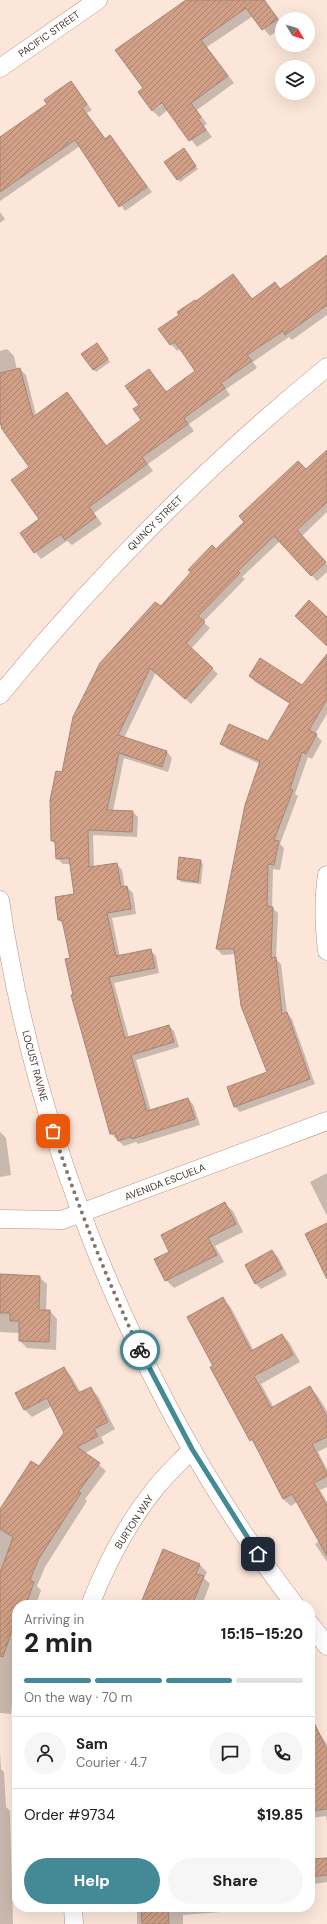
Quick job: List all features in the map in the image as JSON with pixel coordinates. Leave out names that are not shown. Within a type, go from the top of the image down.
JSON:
[{"type":"street","name":"PACIFIC STREET","points":[[0,68],[98,0]]},
{"type":"street","name":"QUINCY STREET","points":[[0,695],[26,663],[107,572],[193,485],[283,403],[327,368]]},
{"type":"street","points":[[327,874],[324,927],[327,951]]},
{"type":"street","name":"LOCUST RAVINE","points":[[0,900],[20,1010],[48,1117],[81,1213],[112,1290],[140,1351],[192,1449],[235,1519],[292,1600]]},
{"type":"street","name":"AVENIDA ESCUELA","points":[[0,1219],[62,1220],[327,1121]]},
{"type":"street","name":"BURTON WAY","points":[[92,1600],[104,1570],[129,1526],[158,1485],[192,1449]]},
{"type":"street","points":[[315,1630],[327,1646]]},
{"type":"street","points":[[73,1912],[74,1924]]},
{"type":"building","points":[[186,0],[264,0],[275,15],[275,21],[262,30],[246,8],[201,40],[228,76],[191,103],[201,117],[198,119],[206,130],[189,141],[162,103],[152,111],[138,92],[143,88],[115,50]]},
{"type":"building","points":[[71,81],[87,104],[82,108],[105,139],[110,135],[147,187],[119,207],[75,140],[0,192],[0,137],[47,104],[44,100]]},
{"type":"building","points":[[184,148],[196,166],[177,180],[164,162]]},
{"type":"building","points":[[327,255],[327,305],[285,335],[283,331],[247,355],[252,361],[221,383],[225,388],[184,418],[188,424],[142,457],[147,464],[89,507],[96,517],[65,540],[61,534],[34,553],[20,533],[39,519],[11,480],[29,467],[2,429],[0,422],[0,373],[20,368],[33,417],[67,392],[106,446],[141,420],[133,409],[139,405],[125,386],[149,369],[166,392],[195,371],[175,342],[170,345],[158,329],[179,315],[177,312],[195,300],[196,301],[233,274],[252,299],[275,282],[280,289]]},
{"type":"building","points":[[97,343],[108,359],[93,370],[81,354]]},
{"type":"building","points":[[327,450],[327,502],[297,530],[326,562],[311,576],[274,536],[238,571],[240,573],[198,616],[205,622],[186,643],[213,668],[185,699],[150,668],[118,735],[167,751],[162,767],[119,753],[107,810],[133,811],[132,832],[88,830],[89,867],[117,863],[121,887],[127,886],[131,909],[107,913],[116,956],[151,949],[155,968],[109,977],[125,1038],[169,1025],[174,1042],[131,1055],[147,1111],[188,1098],[195,1119],[132,1139],[131,1137],[118,1141],[115,1133],[110,1134],[71,995],[73,995],[65,959],[70,958],[62,920],[58,920],[55,897],[74,894],[69,858],[56,859],[55,841],[51,841],[50,800],[56,771],[62,772],[73,717],[100,663],[155,602],[161,606],[191,572],[188,570],[212,545],[216,549],[244,522],[239,516],[298,461],[306,469]]},
{"type":"building","points":[[309,600],[327,617],[327,646],[295,616]]},
{"type":"building","points":[[327,654],[327,699],[309,730],[317,734],[306,754],[302,752],[290,789],[293,790],[274,840],[279,841],[274,865],[268,864],[267,906],[273,907],[271,958],[276,957],[282,1014],[287,1012],[310,1079],[234,1107],[227,1087],[267,1072],[241,1006],[234,949],[216,949],[245,805],[260,761],[220,744],[229,724],[268,741],[290,703],[249,676],[260,658],[302,685]]},
{"type":"building","points":[[179,857],[201,860],[198,882],[177,879]]},
{"type":"building","points":[[225,1202],[236,1224],[208,1238],[217,1255],[165,1281],[154,1259],[169,1252],[161,1235]]},
{"type":"building","points":[[327,1223],[327,1279],[305,1234]]},
{"type":"building","points":[[272,1250],[282,1269],[255,1284],[245,1265]]},
{"type":"building","points":[[0,1274],[40,1276],[39,1310],[50,1310],[49,1342],[19,1341],[19,1321],[10,1321],[10,1313],[0,1313]]},
{"type":"building","points":[[223,1297],[251,1351],[282,1334],[293,1355],[254,1376],[271,1408],[310,1386],[327,1417],[327,1437],[312,1444],[327,1474],[327,1476],[314,1483],[327,1506],[327,1556],[292,1494],[283,1499],[252,1439],[250,1441],[210,1367],[213,1366],[187,1317]]},
{"type":"building","points":[[64,1367],[78,1393],[91,1387],[108,1422],[94,1429],[98,1436],[77,1447],[100,1463],[78,1492],[81,1493],[38,1560],[30,1580],[34,1582],[28,1600],[12,1600],[12,1631],[3,1657],[0,1656],[0,1573],[13,1537],[0,1529],[0,1509],[31,1461],[39,1466],[64,1433],[47,1398],[24,1410],[15,1393]]},
{"type":"building","points":[[163,1549],[200,1564],[196,1574],[204,1576],[194,1600],[142,1600]]},
{"type":"building","points":[[315,1725],[327,1750],[327,1809],[315,1810]]},
{"type":"building","points":[[327,1858],[327,1875],[315,1876],[315,1859]]},
{"type":"building","points":[[141,1912],[168,1912],[169,1924],[142,1924]]},
{"type":"way so far","points":[[53,1131],[81,1213],[112,1290],[140,1350]]},
{"type":"route","points":[[140,1350],[192,1449],[258,1554]]}]
